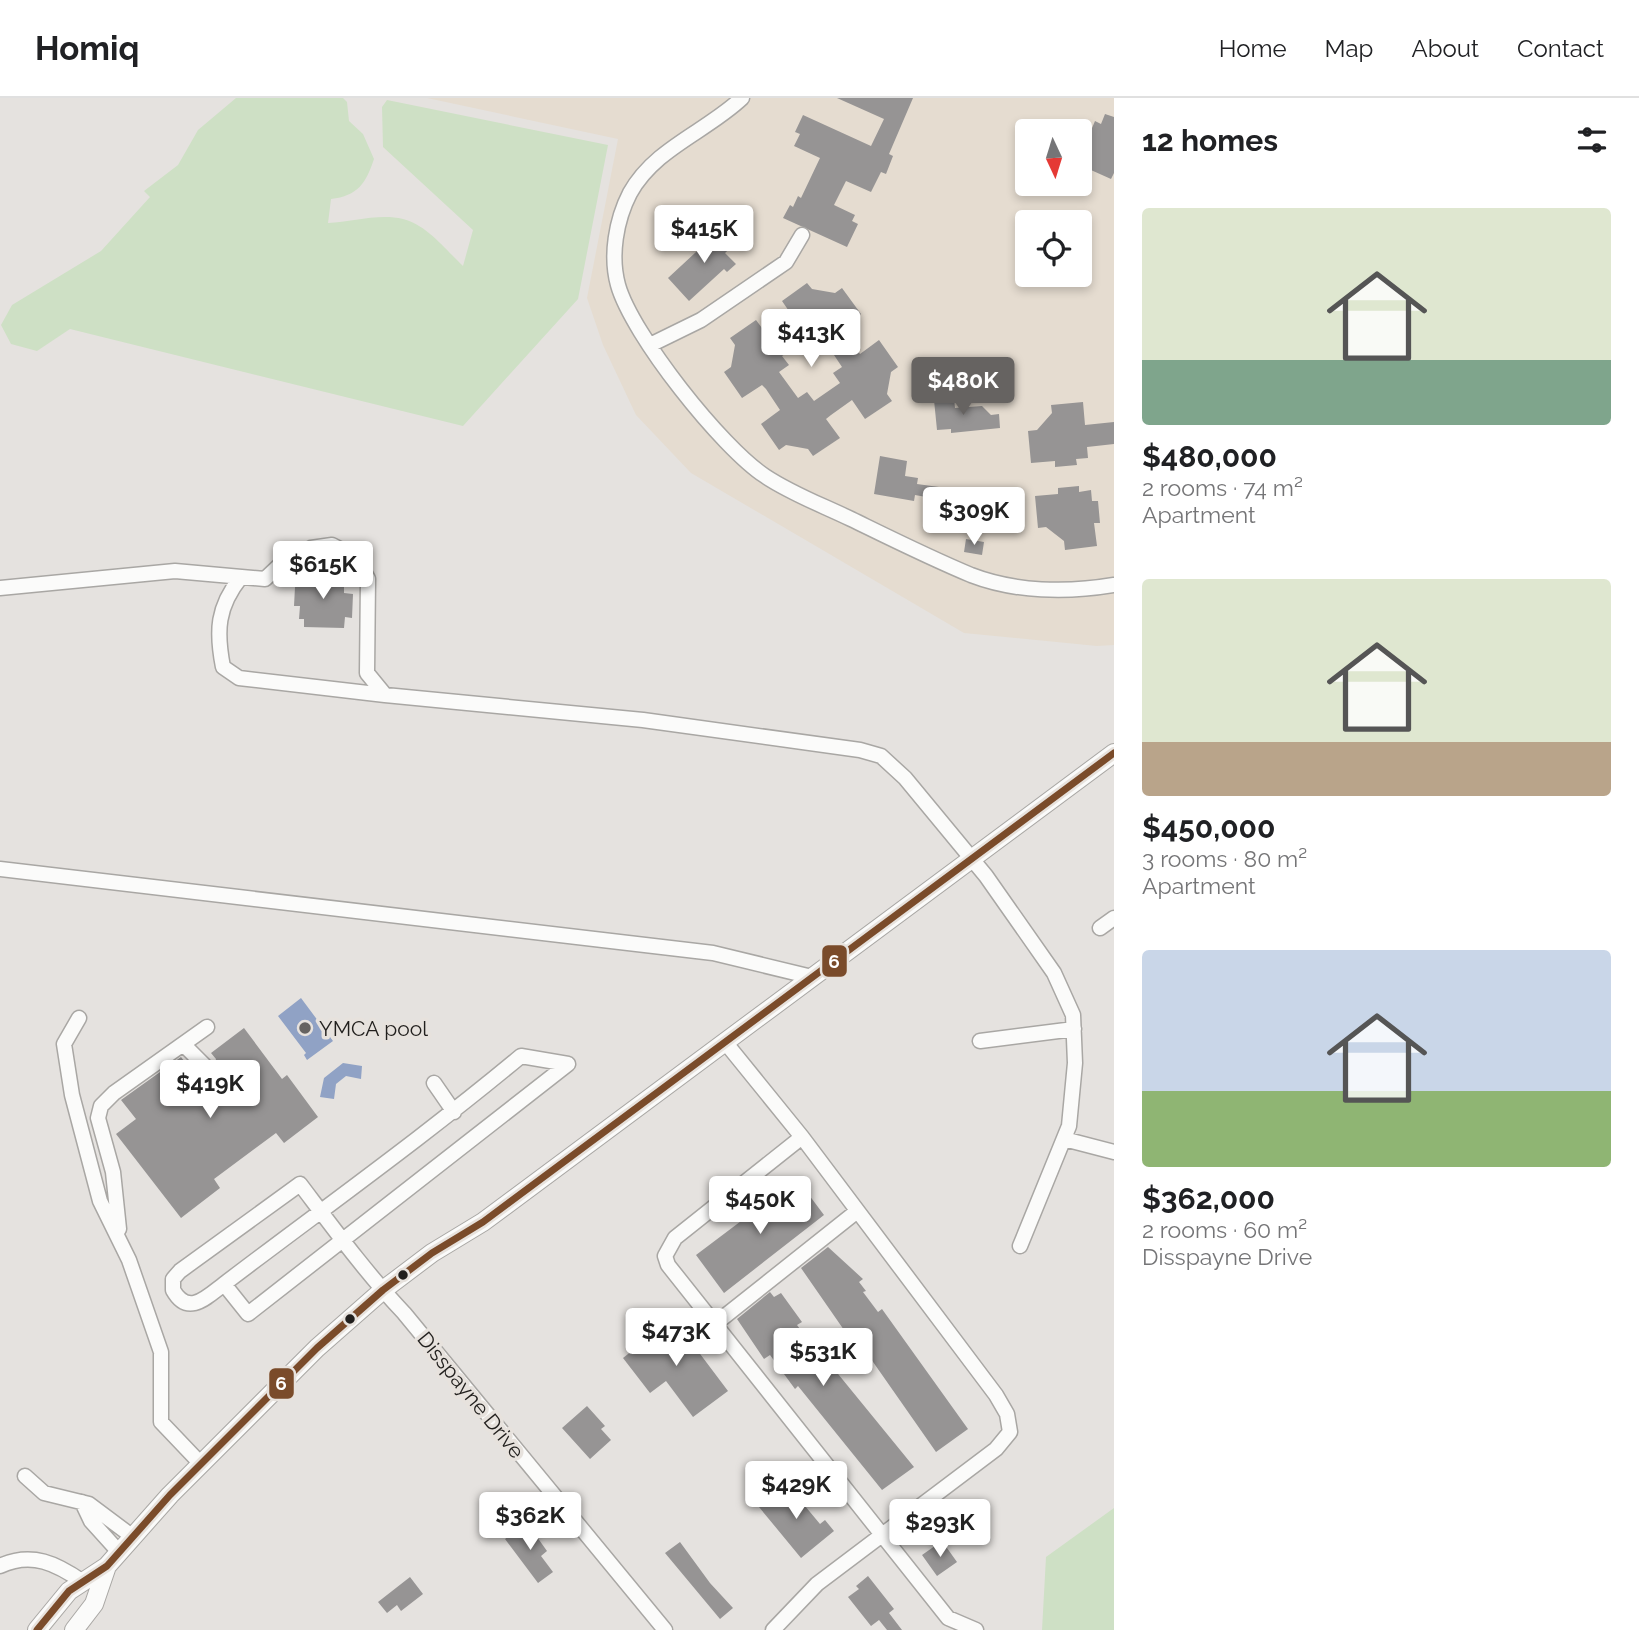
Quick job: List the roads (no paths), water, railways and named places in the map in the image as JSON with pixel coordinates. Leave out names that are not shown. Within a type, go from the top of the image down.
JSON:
[{"type":"main road","points":[[37,1630],[69,1591],[107,1566],[201,1464],[317,1348],[383,1290],[432,1253],[483,1222],[970,857],[1114,753]]},
{"type":"main road","points":[[74,1630],[94,1605],[107,1566]]},
{"type":"street","points":[[742,98],[649,167],[623,208],[615,244],[618,285],[630,313],[650,345],[733,452],[791,491],[981,579],[1053,590],[1114,585]]},
{"type":"street","points":[[650,345],[701,320],[786,262],[802,235]]},
{"type":"street","points":[[0,588],[175,571],[265,579],[282,562],[311,548],[332,545],[357,558],[368,579],[367,673],[385,695]]},
{"type":"street","points":[[241,578],[225,597],[217,638],[223,667],[239,678],[643,720],[860,750],[881,756],[905,778],[1026,929],[1054,973],[1073,1015],[1075,1063],[1069,1126],[1020,1246]]},
{"type":"street","points":[[0,869],[713,953],[812,978]]},
{"type":"street","points":[[1100,929],[1114,918]]},
{"type":"street","points":[[79,1018],[64,1044],[72,1095],[100,1201],[129,1260]]},
{"type":"street","points":[[201,1464],[161,1422],[161,1352],[116,1218],[113,1172],[98,1118],[101,1106],[137,1082],[207,1027]]},
{"type":"street","points":[[980,1041],[1074,1029]]},
{"type":"street","points":[[725,1042],[802,1137],[996,1395],[1007,1414],[1010,1432],[996,1449],[817,1584],[773,1630]]},
{"type":"street","points":[[183,1044],[206,1067]]},
{"type":"street","points":[[521,1056],[568,1064],[248,1314],[224,1284],[454,1112],[521,1056]]},
{"type":"street","points":[[433,1083],[454,1112]]},
{"type":"street","points":[[802,1137],[667,1246],[664,1256],[668,1265],[948,1618],[976,1630]]},
{"type":"street","points":[[1064,1139],[1114,1152]]},
{"type":"street","name":"Disspayne Drive","points":[[224,1284],[198,1304],[192,1305],[183,1302],[173,1290],[173,1279],[180,1271],[300,1184],[383,1290],[664,1630]]},
{"type":"street","points":[[715,1324],[856,1212]]},
{"type":"street","points":[[25,1476],[44,1493],[89,1504],[133,1537]]},
{"type":"street","points":[[82,1502],[91,1521],[119,1552]]},
{"type":"street","points":[[0,1566],[18,1560],[55,1563],[83,1582]]},
{"type":"water","name":"YMCA pool","points":[[301,998],[333,1041],[307,1060],[304,1055],[306,1053],[278,1016]]},
{"type":"water","points":[[343,1063],[362,1066],[361,1079],[346,1076],[336,1084],[334,1099],[320,1097],[324,1078]]},
{"type":"place","name":"YMCA pool","points":[[305,1028]]}]
